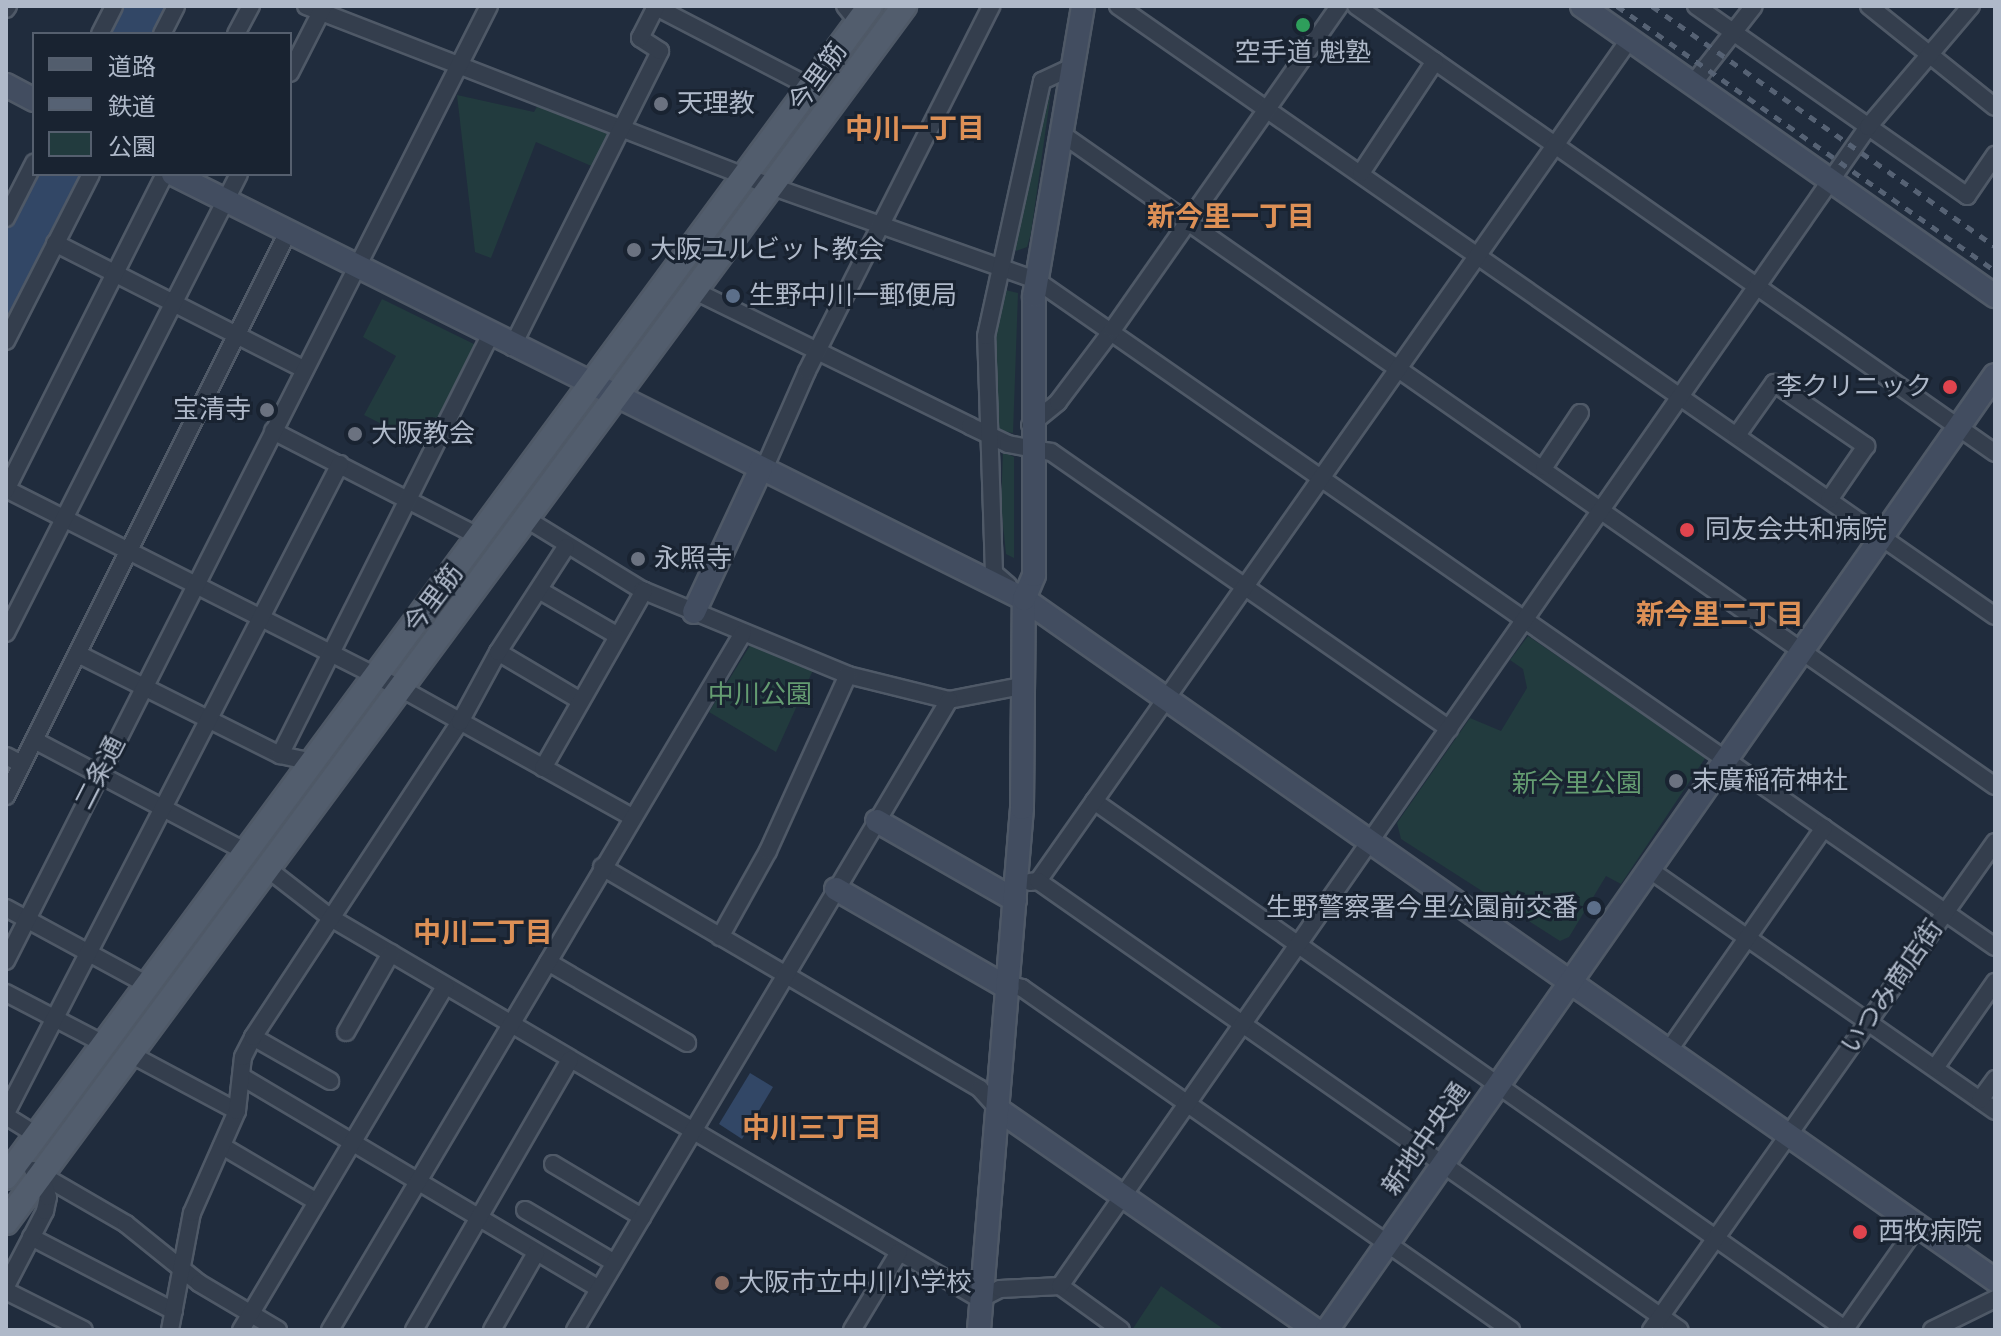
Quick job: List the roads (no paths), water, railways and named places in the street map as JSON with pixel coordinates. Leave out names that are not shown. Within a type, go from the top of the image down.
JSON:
[{"type":"main road","name":"今里筋","points":[[6,1222],[695,291],[780,188],[904,6]]},
{"type":"main road","name":"今里筋","points":[[12,1168],[37,1135],[95,1039],[148,985],[376,678],[812,88],[858,11]]},
{"type":"street","points":[[101,32],[114,6]]},
{"type":"street","points":[[163,32],[176,6]]},
{"type":"street","points":[[237,32],[251,6]]},
{"type":"street","name":"二条通","points":[[6,961],[489,6]]},
{"type":"street","points":[[512,347],[660,51],[640,38],[656,6],[812,88]]},
{"type":"street","points":[[694,612],[991,6]]},
{"type":"street","points":[[1118,6],[1995,616]]},
{"type":"street","points":[[1030,425],[1058,402],[1113,329],[1339,6]]},
{"type":"street","points":[[1356,6],[1995,453]]},
{"type":"street","points":[[1582,6],[1995,296]]},
{"type":"street","points":[[1696,6],[1967,196],[1995,155]]},
{"type":"street","points":[[1692,85],[1754,6]]},
{"type":"street","points":[[1869,6],[1995,107]]},
{"type":"street","points":[[1060,1286],[1760,288],[1868,127],[1971,6]]},
{"type":"street","points":[[292,68],[317,8],[458,66],[624,127],[747,177],[1036,280],[1113,329],[1995,947]]},
{"type":"street","points":[[979,1330],[1008,986],[1023,889],[1021,686],[1024,599],[1034,575],[1030,425],[1036,280],[1084,8]]},
{"type":"street","points":[[1023,889],[1094,801],[1629,40]]},
{"type":"street","points":[[1361,173],[1435,61]]},
{"type":"street","points":[[1074,66],[1042,81],[998,266],[986,336],[994,573],[1024,599],[1790,1133],[1995,1280]]},
{"type":"street","points":[[6,85],[32,99]]},
{"type":"street","points":[[1062,134],[1189,218],[1995,786]]},
{"type":"street","points":[[6,218],[32,167]]},
{"type":"street","points":[[6,341],[90,176]]},
{"type":"street","points":[[164,176],[6,490],[402,689],[632,817]]},
{"type":"street","points":[[177,176],[589,386],[619,397],[1024,599]]},
{"type":"street","points":[[6,633],[238,176]]},
{"type":"street","points":[[6,796],[288,232]]},
{"type":"street","points":[[55,243],[305,370]]},
{"type":"street","points":[[695,291],[990,435],[1030,450],[1051,452],[1449,729]]},
{"type":"street","points":[[280,755],[328,653],[490,336]]},
{"type":"street","name":"新地中央通","points":[[1327,1330],[1995,375]]},
{"type":"street","points":[[1737,435],[1774,383],[1866,446],[1829,500]]},
{"type":"street","points":[[1544,467],[1580,413]]},
{"type":"street","points":[[273,431],[480,537]]},
{"type":"street","points":[[37,1135],[6,1114],[206,717],[263,621],[340,464]]},
{"type":"street","points":[[528,520],[566,547],[644,591],[848,675],[949,700],[1021,686]]},
{"type":"street","points":[[170,1330],[184,1269],[192,1213],[237,1111],[244,1078],[243,1057],[253,1037],[460,722],[498,652],[566,547]]},
{"type":"street","points":[[539,590],[618,636]]},
{"type":"street","points":[[543,768],[644,591]]},
{"type":"street","points":[[330,1330],[743,633]]},
{"type":"street","points":[[498,652],[581,701]]},
{"type":"street","points":[[78,654],[280,755],[313,762]]},
{"type":"street","points":[[720,937],[768,851],[848,675]]},
{"type":"street","points":[[575,1330],[949,700]]},
{"type":"street","points":[[34,740],[246,852]]},
{"type":"street","points":[[6,756],[22,764]]},
{"type":"street","points":[[1094,801],[1846,1330],[1918,1225]]},
{"type":"street","points":[[877,821],[1023,889],[1242,1023],[1443,1164],[1656,1323],[1680,1330]]},
{"type":"street","points":[[1669,1050],[1824,828]]},
{"type":"street","name":"いつみ商店街","points":[[1656,1323],[1995,842]]},
{"type":"street","points":[[602,867],[980,1089],[999,1110],[1315,1330]]},
{"type":"street","points":[[268,869],[331,918],[980,1299]]},
{"type":"street","points":[[1650,870],[1995,1111]]},
{"type":"street","points":[[836,889],[1008,986],[1022,988],[1511,1330]]},
{"type":"street","points":[[6,908],[148,985]]},
{"type":"street","points":[[346,1032],[391,953]]},
{"type":"street","points":[[548,962],[687,1043]]},
{"type":"street","points":[[1935,1068],[1995,982]]},
{"type":"street","points":[[241,1330],[445,986]]},
{"type":"street","points":[[6,993],[95,1039]]},
{"type":"street","points":[[253,1037],[330,1081]]},
{"type":"street","points":[[132,1055],[237,1111]]},
{"type":"street","points":[[414,1330],[570,1060]]},
{"type":"street","points":[[244,1078],[599,1289]]},
{"type":"street","points":[[1980,1100],[1995,1079]]},
{"type":"street","points":[[222,1146],[317,1202]]},
{"type":"street","points":[[553,1164],[642,1217]]},
{"type":"street","points":[[12,1168],[41,1175],[126,1224],[184,1269],[278,1330]]},
{"type":"street","points":[[41,1175],[48,1197],[6,1289],[84,1330]]},
{"type":"street","points":[[525,1210],[615,1263]]},
{"type":"street","points":[[31,1237],[174,1311]]},
{"type":"street","points":[[852,1330],[899,1252]]},
{"type":"street","points":[[492,1330],[536,1253]]},
{"type":"street","points":[[980,1299],[1000,1289],[1060,1286],[1121,1330]]},
{"type":"street","points":[[1932,1330],[1995,1299]]},
{"type":"water","points":[[120,6],[170,6],[157,32],[107,32]]},
{"type":"water","points":[[34,176],[84,176],[6,329],[6,231]]},
{"type":"water","points":[[750,1073],[773,1087],[742,1139],[719,1124]]},
{"type":"railway","points":[[1617,6],[1995,271]]},
{"type":"railway","points":[[1652,6],[1995,246]]},
{"type":"place","name":"空手道 魁塾","points":[[1303,25]]},
{"type":"place","name":"天理教","points":[[661,104]]},
{"type":"place","name":"大阪ユルビット教会","points":[[634,250]]},
{"type":"place","name":"生野中川一郵便局","points":[[733,296]]},
{"type":"place","name":"李クリニック","points":[[1950,387]]},
{"type":"place","name":"宝清寺","points":[[267,410]]},
{"type":"place","name":"大阪教会","points":[[355,434]]},
{"type":"place","name":"同友会共和病院","points":[[1687,530]]},
{"type":"place","name":"永照寺","points":[[638,559]]},
{"type":"place","name":"末廣稲荷神社","points":[[1676,781]]},
{"type":"place","name":"生野警察署今里公園前交番","points":[[1594,908]]},
{"type":"place","name":"西牧病院","points":[[1860,1232]]},
{"type":"place","name":"大阪市立中川小学校","points":[[722,1283]]},
{"type":"district","name":"中川一丁目","points":[[915,129]]},
{"type":"district","name":"新今里一丁目","points":[[1231,217]]},
{"type":"district","name":"新今里二丁目","points":[[1720,615]]},
{"type":"district","name":"中川二丁目","points":[[483,933]]},
{"type":"district","name":"中川三丁目","points":[[812,1128]]},
{"type":"park label","name":"中川公園","points":[[760,695]]},
{"type":"park label","name":"新今里公園","points":[[1577,784]]}]
